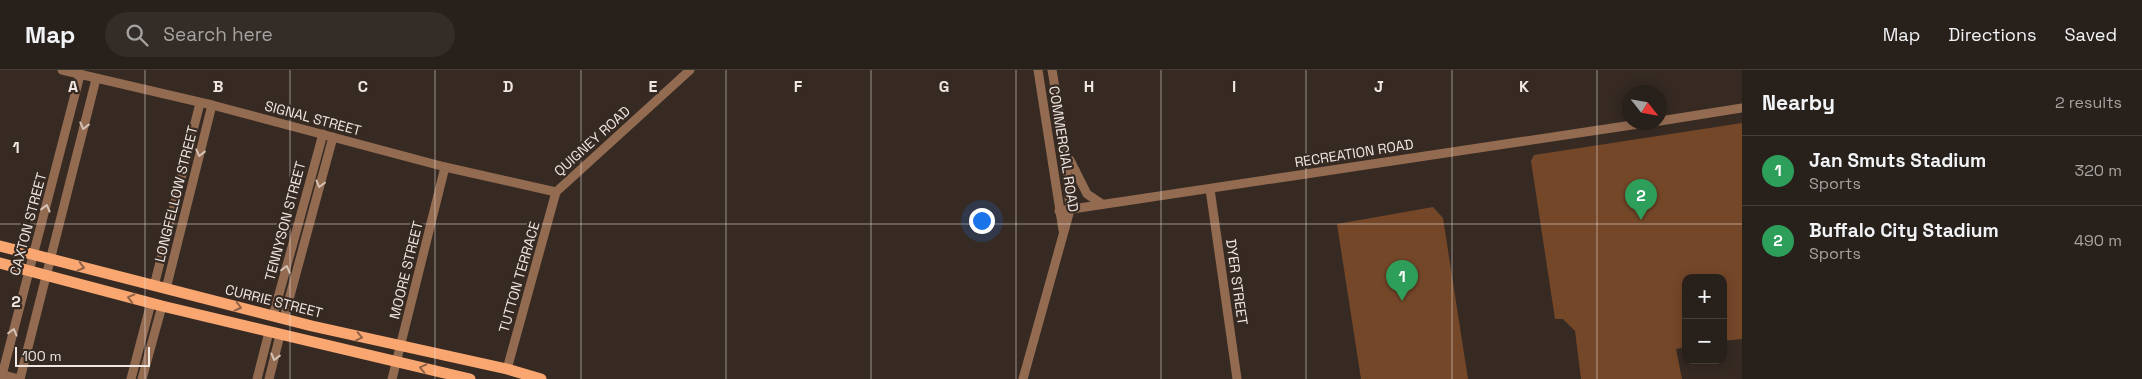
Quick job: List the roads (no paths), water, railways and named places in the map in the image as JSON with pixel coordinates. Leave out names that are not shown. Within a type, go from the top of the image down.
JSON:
[{"type":"main road","name":"CURRIE STREET","points":[[0,246],[278,317],[401,347],[507,369],[541,379]]},
{"type":"main road","points":[[0,263],[156,304],[470,379]]},
{"type":"street","name":"SIGNAL STREET","points":[[62,70],[323,134],[445,167],[556,192]]},
{"type":"street","name":"QUIGNEY ROAD","points":[[556,192],[690,70]]},
{"type":"street","name":"COMMERCIAL ROAD","points":[[1038,70],[1064,232]]},
{"type":"street","name":"COMMERCIAL ROAD","points":[[1023,379],[1070,210],[1065,148],[1052,70]]},
{"type":"street","name":"CAXTON STREET","points":[[1,376],[80,75]]},
{"type":"street","points":[[1,376],[19,379],[47,276],[96,79]]},
{"type":"street","name":"LONGFELLOW STREET","points":[[154,286],[200,103]]},
{"type":"street","name":"LONGFELLOW STREET","points":[[166,289],[212,106]]},
{"type":"street","points":[[1667,120],[1742,108]]},
{"type":"street","name":"RECREATION ROAD","points":[[1060,211],[1622,127]]},
{"type":"street","name":"TENNYSON STREET","points":[[278,317],[323,134]]},
{"type":"street","name":"TENNYSON STREET","points":[[278,317],[333,137]]},
{"type":"street","points":[[1065,148],[1083,188],[1102,204]]},
{"type":"street","name":"MOORE STREET","points":[[392,379],[445,167]]},
{"type":"street","name":"DYER STREET","points":[[1210,189],[1236,379]]},
{"type":"street","name":"TUTTON TERRACE","points":[[507,369],[556,192]]},
{"type":"street","points":[[131,379],[156,304]]},
{"type":"street","points":[[142,379],[156,304]]},
{"type":"street","points":[[257,379],[274,333]]},
{"type":"street","points":[[269,379],[274,333]]},
{"type":"place","name":"Buffalo City Stadium","points":[[1641,220]]},
{"type":"place","name":"Jan Smuts Stadium","points":[[1402,301]]}]
